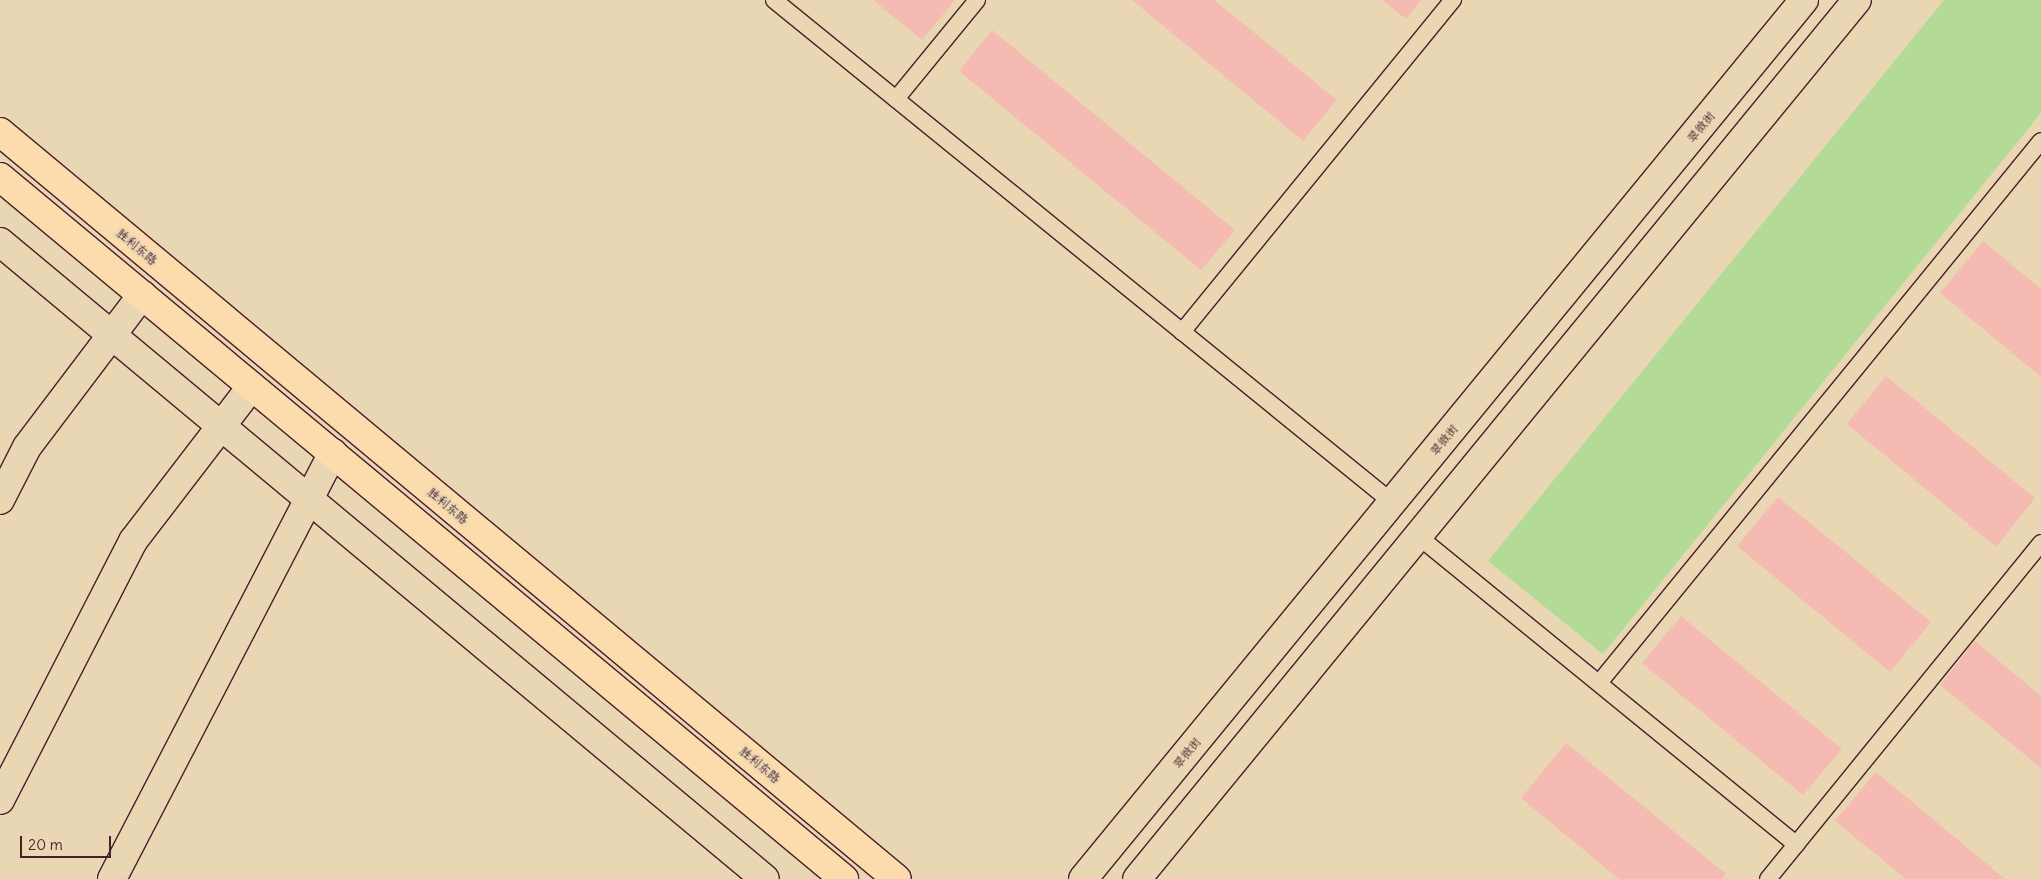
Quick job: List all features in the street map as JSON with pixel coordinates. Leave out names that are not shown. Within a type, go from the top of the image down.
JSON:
[{"type":"main road","name":"胜利东路","points":[[0,132],[897,879]]},
{"type":"main road","points":[[0,176],[844,879]]},
{"type":"street","name":"翠微街","points":[[1084,879],[1804,0]]},
{"type":"street","points":[[1137,879],[1857,0]]},
{"type":"street","points":[[0,242],[764,879]]},
{"type":"street","points":[[0,500],[27,447],[142,295]]},
{"type":"street","points":[[0,800],[132,541],[252,386]]},
{"type":"street","points":[[112,879],[332,453]]},
{"type":"lane","points":[[774,0],[1393,503]]},
{"type":"lane","points":[[896,99],[977,0]]},
{"type":"lane","points":[[1182,332],[1453,0]]},
{"type":"lane","points":[[1599,683],[2041,140]]},
{"type":"lane","points":[[1418,536],[1796,844]]},
{"type":"lane","points":[[1768,879],[2041,543]]},
{"type":"green space","points":[[1944,0],[2041,0],[2041,113],[1603,654],[1488,561]]},
{"type":"building","points":[[873,0],[955,0],[922,40]]},
{"type":"building","points":[[1132,0],[1214,0],[1337,100],[1303,141]]},
{"type":"building","points":[[1382,0],[1421,0],[1406,19]]},
{"type":"building","points":[[992,30],[1235,230],[1201,270],[959,71]]},
{"type":"building","points":[[1983,241],[2041,289],[2041,377],[1940,293]]},
{"type":"building","points":[[1886,376],[2035,498],[1996,547],[1847,424]]},
{"type":"building","points":[[1778,497],[1931,622],[1890,672],[1737,546]]},
{"type":"building","points":[[1681,616],[1842,749],[1803,795],[1642,663]]},
{"type":"building","points":[[1975,641],[2041,696],[2041,768],[1940,685]]},
{"type":"building","points":[[1566,743],[1726,874],[1722,879],[1619,879],[1521,798]]},
{"type":"building","points":[[1876,772],[2005,879],[1906,879],[1835,821]]}]
